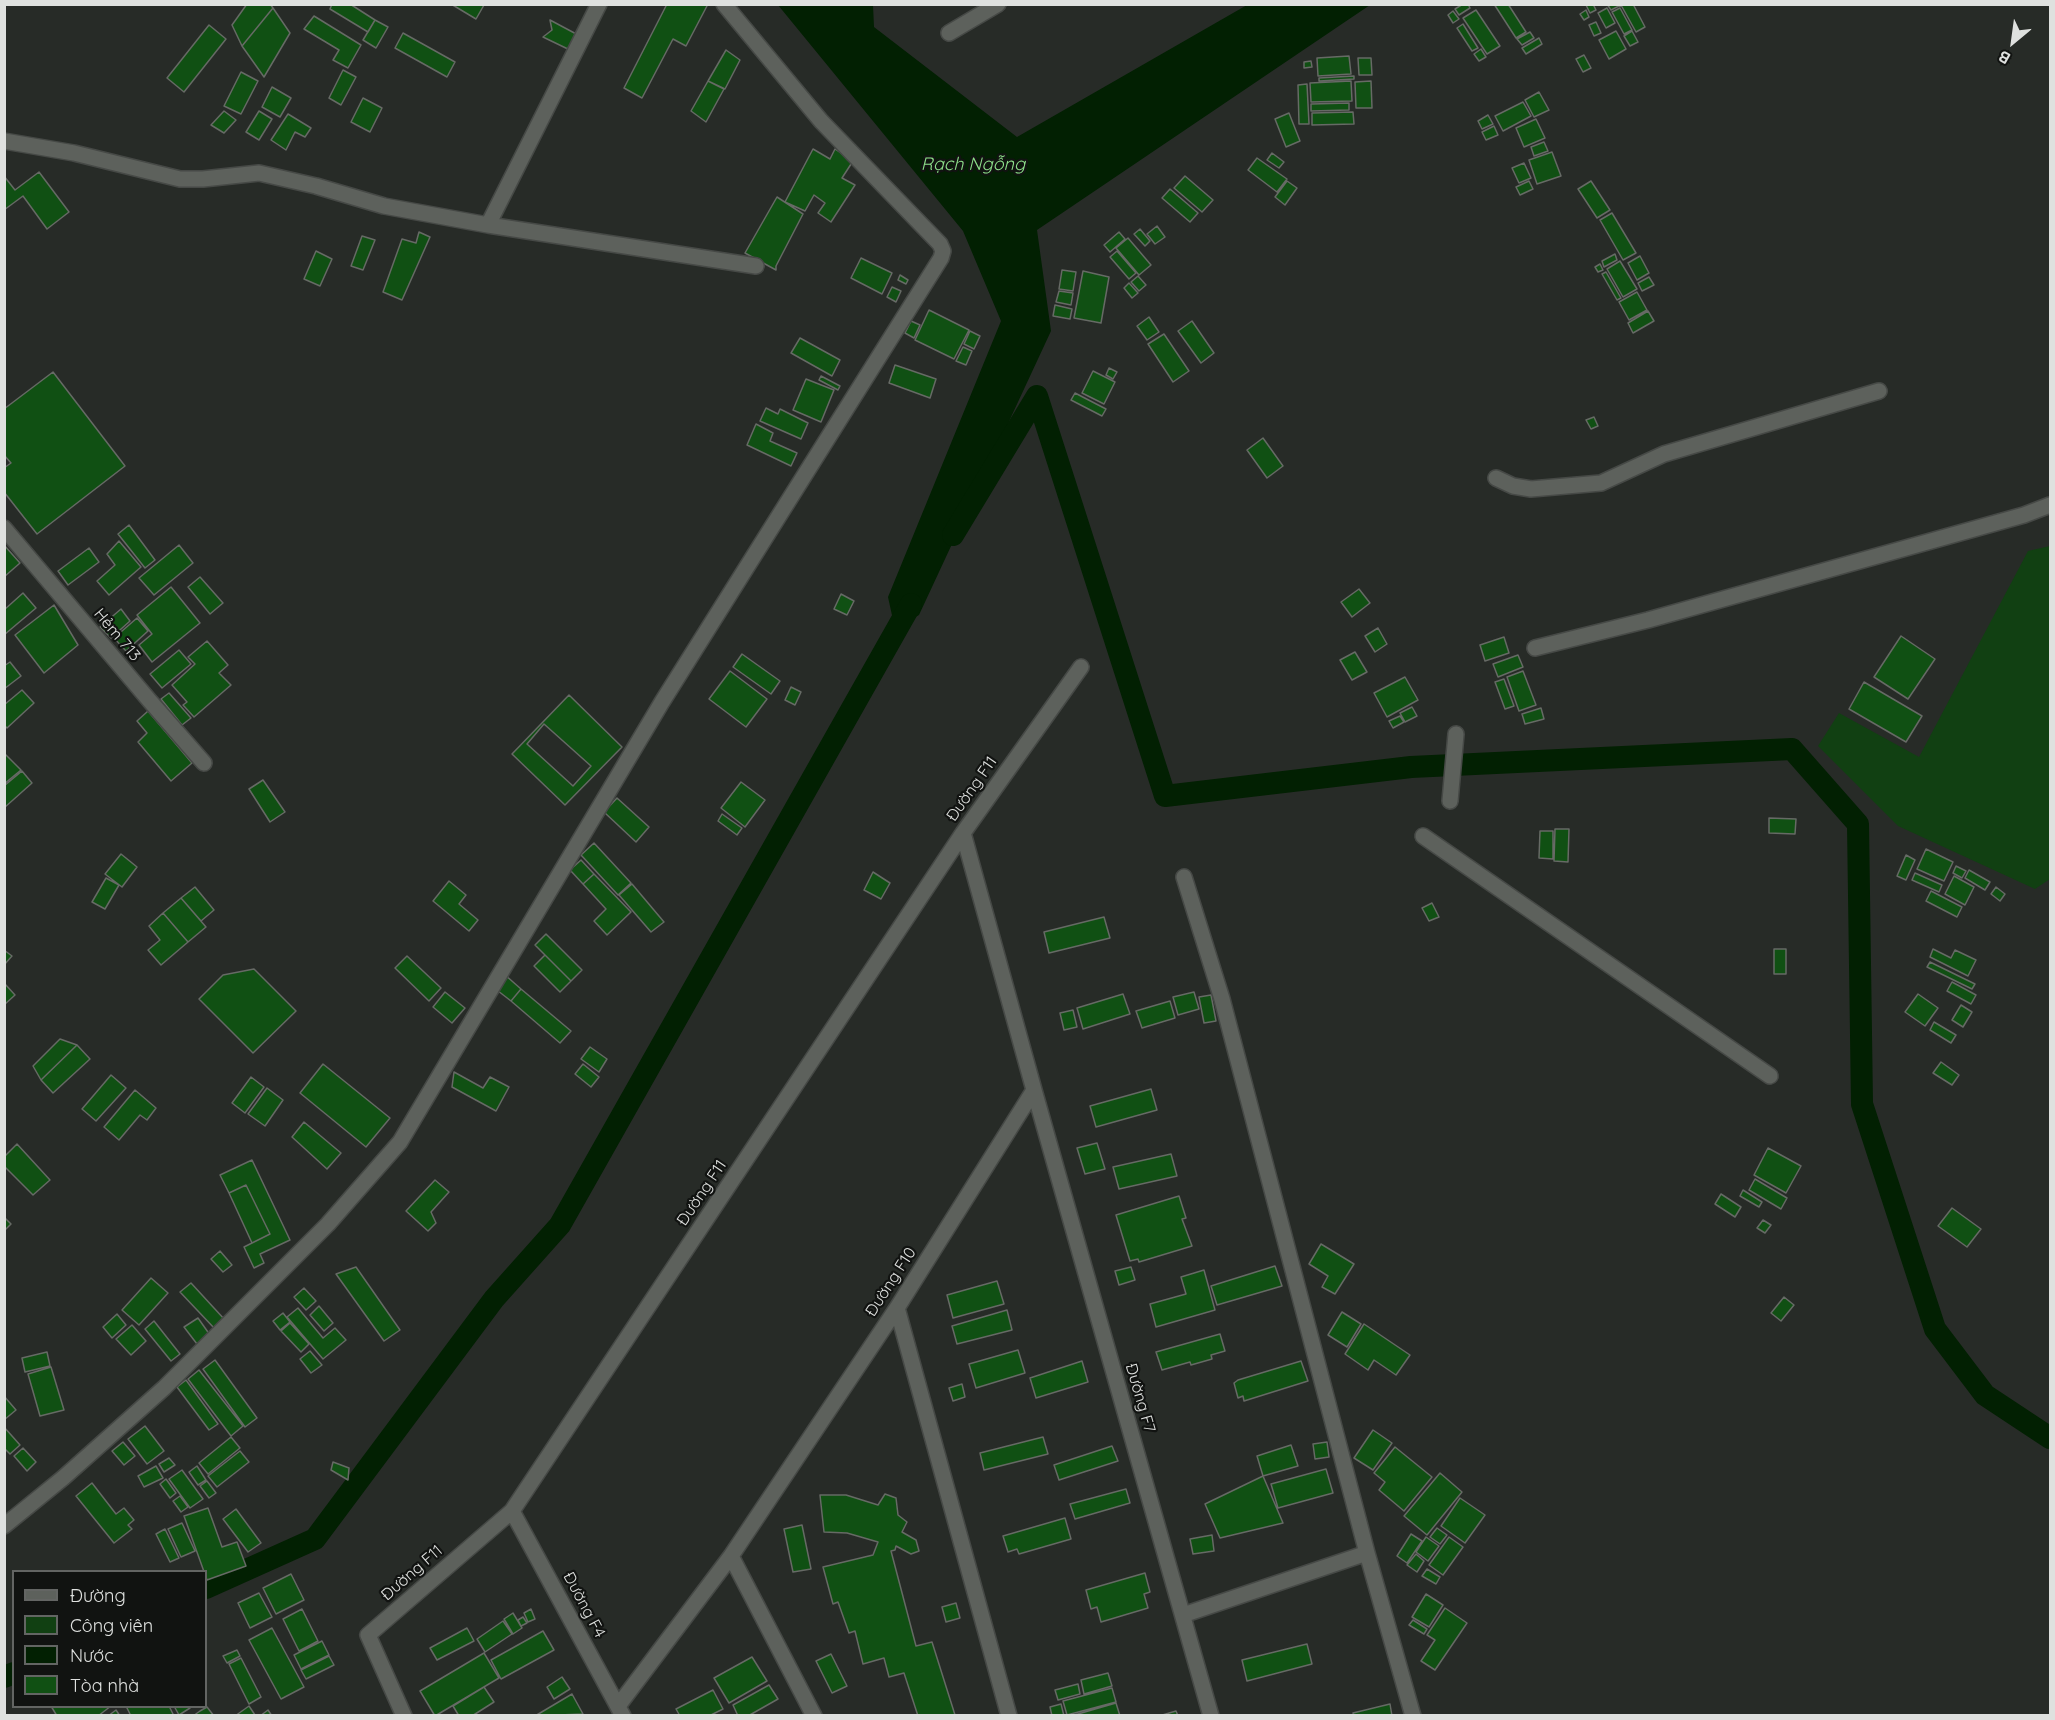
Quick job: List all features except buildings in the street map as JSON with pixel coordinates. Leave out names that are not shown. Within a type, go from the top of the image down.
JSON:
[{"type":"street","points":[[488,225],[599,4]]},
{"type":"street","points":[[4,1526],[63,1478],[164,1388],[328,1224],[400,1142],[662,702],[941,258],[944,251],[940,244],[821,121],[724,4]]},
{"type":"street","points":[[949,33],[998,4]]},
{"type":"street","points":[[4,141],[74,153],[180,179],[259,173],[316,186],[384,206],[488,225],[756,266]]},
{"type":"street","points":[[1496,478],[1513,486],[1531,489],[1601,483],[1664,454],[1879,391]]},
{"type":"street","points":[[1535,648],[1694,608],[2024,515],[2050,505]]},
{"type":"street","name":"Hẻm 713","points":[[4,528],[204,763]]},
{"type":"street","name":"Đường F11","points":[[404,1716],[368,1635],[512,1511],[963,833],[1081,667]]},
{"type":"street","points":[[1450,801],[1456,734]]},
{"type":"street","points":[[963,833],[1034,1090]]},
{"type":"street","points":[[1423,836],[1770,1076]]},
{"type":"street","points":[[1184,877],[1222,999],[1367,1552],[1413,1716]]},
{"type":"street","name":"Đường F10","points":[[621,1711],[730,1556],[897,1308],[1034,1090]]},
{"type":"street","name":"Đường F7","points":[[1034,1090],[1211,1716]]},
{"type":"street","points":[[897,1308],[1009,1716]]},
{"type":"street","name":"Đường F4","points":[[512,1511],[621,1711]]},
{"type":"street","points":[[1183,1615],[1367,1552]]},
{"type":"street","points":[[730,1556],[814,1716]]},
{"type":"green space","points":[[2050,546],[2050,879],[2035,889],[1898,826],[1818,746],[1839,713],[1919,757],[2028,551]]},
{"type":"water","name":"Rạch Ngỗng","points":[[778,5],[873,5],[874,27],[1017,137],[1247,5],[1370,5],[1037,230],[1051,331],[919,615],[895,629],[888,597],[1001,321],[963,231]]},
{"type":"waterway","points":[[953,535],[1037,396],[1165,796],[1411,767],[1792,749],[1858,824],[1862,1104],[1935,1329],[1985,1395],[2050,1438]]},
{"type":"waterway","points":[[207,1588],[315,1539],[494,1299],[560,1225],[911,604]]},
{"type":"waterway","points":[[4,1677],[12,1674]]}]
